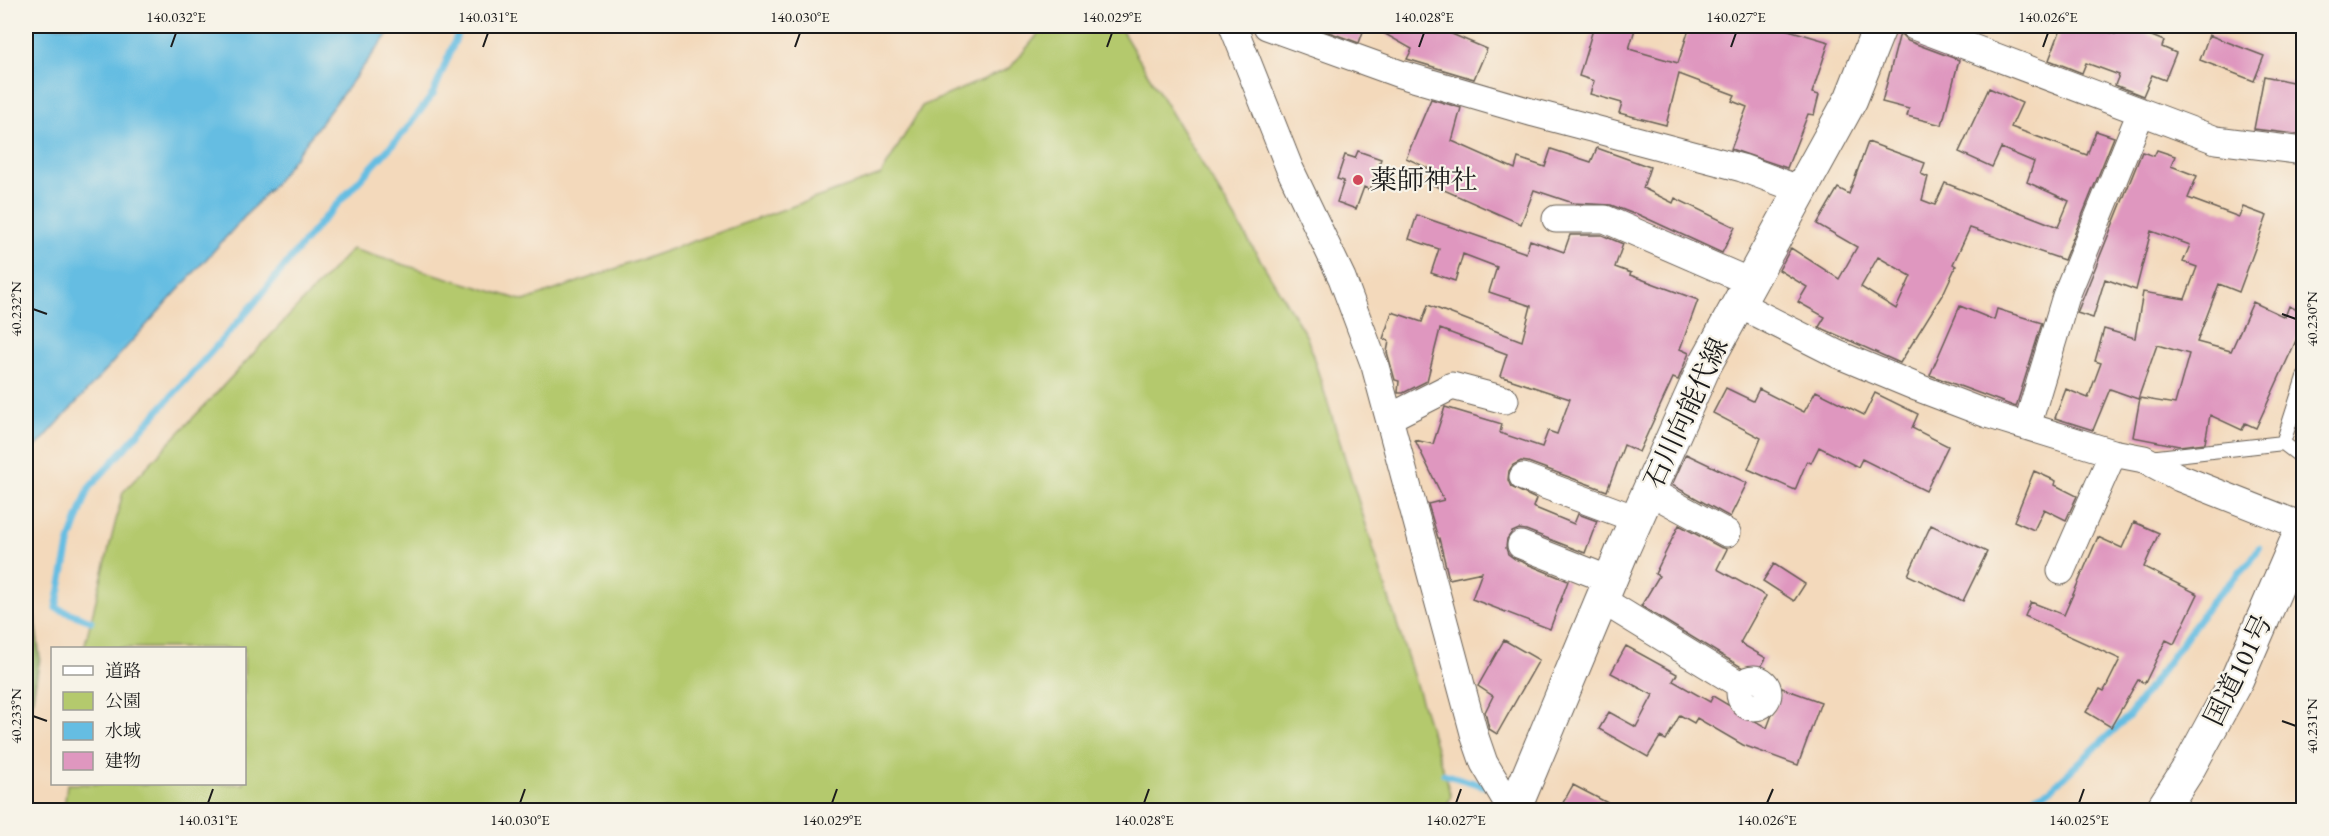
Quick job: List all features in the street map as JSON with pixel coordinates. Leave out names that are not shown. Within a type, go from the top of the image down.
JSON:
[{"type":"main road","name":"石川向能代線","points":[[1513,810],[1705,365],[1851,99],[1880,26]]},
{"type":"main road","name":"国道101号","points":[[2162,810],[2187,771],[2237,679],[2303,526]]},
{"type":"street","points":[[1233,26],[1289,167],[1342,278],[1375,366],[1475,737],[1484,764],[1513,810]]},
{"type":"street","points":[[1268,26],[1400,74],[1534,114],[1742,168],[1801,190]]},
{"type":"street","points":[[1914,26],[2216,140],[2304,152]]},
{"type":"street","points":[[2026,426],[2066,296],[2141,112]]},
{"type":"street","points":[[1556,219],[1605,219],[1744,293],[1837,354],[1988,414],[2113,453],[2144,459],[2180,478],[2303,526]]},
{"type":"street","points":[[1389,418],[1452,386],[1505,400]]},
{"type":"street","points":[[2061,571],[2113,453]]},
{"type":"street","points":[[1522,477],[1643,505],[1727,533]]},
{"type":"street","points":[[1521,545],[1606,590],[1742,686]]},
{"type":"lane","points":[[2283,443],[2304,376]]},
{"type":"lane","points":[[2144,459],[2283,443],[2304,459]]},
{"type":"green space","points":[[1045,26],[1119,26],[1307,337],[1451,796],[1445,810],[64,810],[67,785],[246,785],[246,647],[84,647],[123,492],[352,249],[524,301],[881,175],[922,106],[1010,68]]},
{"type":"green space","points":[[26,588],[31,592],[40,658],[26,736]]},
{"type":"water","points":[[26,26],[394,26],[276,182],[38,445],[26,451]]},
{"type":"building","points":[[1312,26],[1365,26],[1359,43]]},
{"type":"building","points":[[1371,26],[1433,26],[1487,49],[1474,79],[1407,59],[1412,49]]},
{"type":"building","points":[[1594,26],[1636,26],[1629,49],[1678,63],[1690,26],[1775,26],[1829,42],[1812,93],[1819,95],[1814,115],[1808,114],[1787,168],[1731,149],[1747,107],[1732,101],[1735,95],[1679,74],[1666,125],[1619,113],[1622,103],[1590,94],[1594,81],[1579,76]]},
{"type":"building","points":[[2062,26],[2093,26],[2115,34],[2117,28],[2124,31],[2127,26],[2164,41],[2162,47],[2176,53],[2165,80],[2152,75],[2143,96],[2115,85],[2119,75],[2086,63],[2082,73],[2049,60]]},
{"type":"building","points":[[1900,33],[1908,41],[1959,60],[1942,125],[1907,116],[1909,109],[1882,102]]},
{"type":"building","points":[[2209,35],[2264,56],[2254,81],[2200,60]]},
{"type":"building","points":[[2264,76],[2302,84],[2299,97],[2304,98],[2304,135],[2254,129]]},
{"type":"building","points":[[1989,88],[2022,103],[2011,127],[2087,155],[2096,131],[2114,137],[2064,260],[1970,228],[1953,264],[1956,266],[1944,292],[1900,363],[1819,327],[1825,317],[1798,302],[1807,287],[1779,270],[1791,248],[1839,279],[1857,247],[1817,224],[1838,188],[1849,194],[1868,142],[1925,163],[1921,174],[1928,177],[1922,200],[1935,205],[1945,183],[2058,227],[2069,201],[2027,182],[2034,162],[2001,148],[1992,167],[1959,152]],"holes":[[[1878,257],[1911,276],[1896,309],[1861,287]]]},
{"type":"building","points":[[1431,99],[1461,108],[1452,141],[1515,169],[1518,158],[1545,167],[1551,149],[1591,162],[1597,148],[1650,167],[1643,188],[1673,203],[1675,198],[1735,227],[1722,253],[1635,213],[1611,205],[1573,203],[1534,190],[1521,224],[1428,183],[1434,171],[1406,158]]},
{"type":"building","points":[[2157,150],[2175,156],[2171,166],[2197,176],[2188,198],[2239,217],[2243,207],[2267,216],[2239,292],[2219,284],[2197,342],[2231,351],[2253,302],[2285,317],[2289,306],[2304,313],[2304,323],[2256,428],[2245,423],[2242,430],[2210,415],[2205,443],[2179,446],[2133,437],[2140,398],[2175,404],[2189,354],[2157,345],[2138,399],[2110,389],[2093,430],[2055,418],[2066,389],[2088,398],[2101,363],[2095,361],[2104,329],[2135,338],[2143,292],[2185,299],[2197,267],[2183,262],[2190,245],[2151,231],[2136,290],[2105,279],[2093,318],[2077,313],[2142,152],[2154,156]]},
{"type":"building","name":"薬師神社","points":[[1358,151],[1381,159],[1370,190],[1364,187],[1356,209],[1337,202],[1344,181],[1337,179],[1345,155],[1355,158]]},
{"type":"building","points":[[1417,215],[1526,253],[1530,240],[1564,252],[1570,235],[1602,235],[1623,244],[1615,267],[1631,273],[1630,275],[1698,300],[1680,349],[1689,353],[1678,380],[1673,378],[1639,452],[1624,445],[1607,491],[1528,462],[1521,461],[1513,465],[1509,471],[1508,480],[1511,487],[1536,499],[1533,507],[1574,524],[1578,514],[1597,521],[1585,553],[1526,530],[1519,529],[1512,532],[1507,539],[1508,554],[1515,559],[1568,581],[1550,629],[1472,599],[1482,572],[1449,579],[1428,504],[1444,500],[1415,440],[1433,444],[1445,407],[1502,424],[1500,433],[1542,447],[1548,431],[1557,434],[1570,399],[1500,376],[1507,354],[1440,329],[1427,381],[1403,393],[1398,393],[1399,381],[1395,380],[1387,352],[1389,341],[1383,339],[1392,312],[1422,322],[1428,305],[1522,341],[1531,306],[1489,292],[1497,267],[1463,254],[1455,281],[1431,273],[1439,249],[1409,239]]},
{"type":"building","points":[[1960,306],[1994,320],[1997,309],[2042,323],[2016,407],[1930,375]]},
{"type":"building","points":[[1726,388],[1753,401],[1759,389],[1804,412],[1816,391],[1864,415],[1875,393],[1918,414],[1912,428],[1948,446],[1926,491],[1862,459],[1858,467],[1819,447],[1811,463],[1807,461],[1795,490],[1748,469],[1761,438],[1713,413]]},
{"type":"building","points":[[1686,454],[1747,483],[1730,517],[1672,485]]},
{"type":"building","points":[[2034,471],[2056,481],[2055,485],[2077,496],[2066,520],[2044,509],[2034,530],[2014,521]]},
{"type":"building","points":[[2134,522],[2159,533],[2144,567],[2198,594],[2174,644],[2166,640],[2145,683],[2138,680],[2111,727],[2086,712],[2100,689],[2104,691],[2120,659],[2025,616],[2031,602],[2064,615],[2098,537],[2122,548]]},
{"type":"building","points":[[1679,525],[1727,549],[1717,569],[1766,596],[1740,643],[1766,658],[1758,672],[1751,673],[1641,606],[1659,576],[1655,574]]},
{"type":"building","points":[[1931,525],[1987,552],[1963,601],[1908,575]]},
{"type":"building","points":[[1774,564],[1805,584],[1794,601],[1763,581]]},
{"type":"building","points":[[1504,640],[1539,660],[1497,734],[1489,729],[1485,712],[1493,696],[1478,686]]},
{"type":"building","points":[[1626,646],[1677,674],[1673,681],[1710,702],[1713,696],[1767,728],[1782,688],[1821,702],[1798,765],[1743,745],[1697,718],[1694,723],[1680,715],[1666,740],[1660,737],[1648,757],[1599,729],[1609,712],[1636,727],[1653,695],[1611,673]]},
{"type":"building","points":[[1573,785],[1621,810],[1559,810]]},
{"type":"waterway","points":[[91,621],[56,608],[70,540],[89,488],[247,312],[319,224],[405,131],[433,94],[461,26]]},
{"type":"waterway","points":[[2019,810],[2033,798],[2050,790],[2129,716],[2212,601],[2250,562],[2259,548]]},
{"type":"waterway","points":[[1444,774],[1484,786]]},
{"type":"place","name":"薬師神社","points":[[1358,180]]}]
